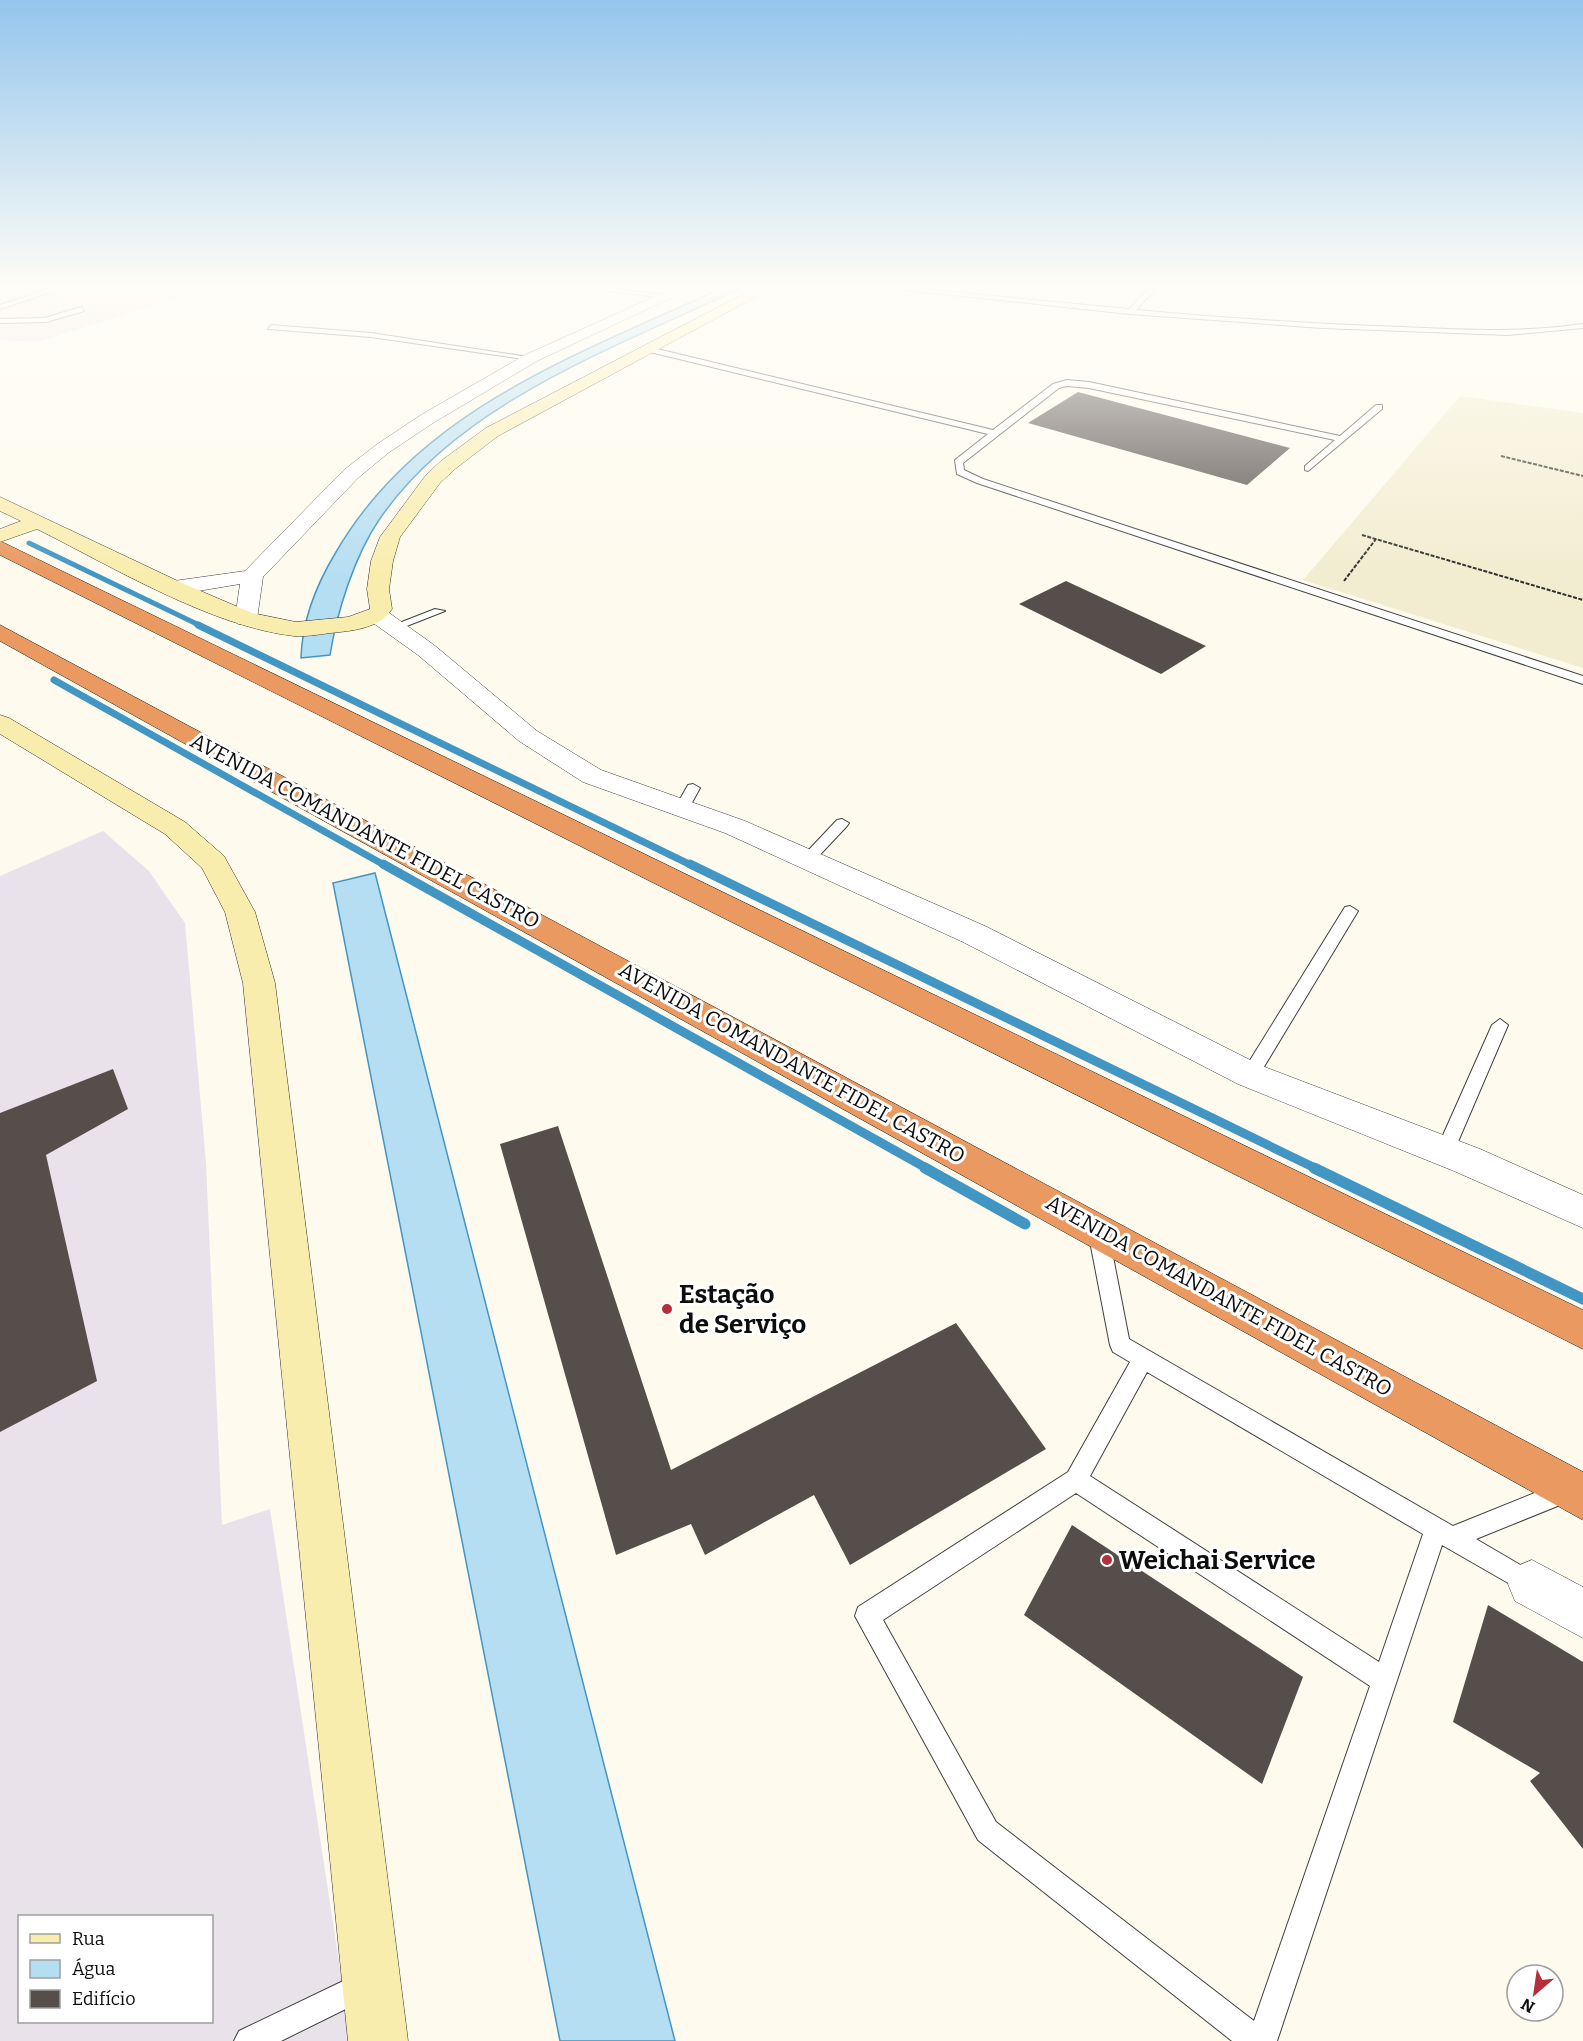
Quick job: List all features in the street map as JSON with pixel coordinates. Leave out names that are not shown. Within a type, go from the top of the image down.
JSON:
[{"type":"highway","points":[[0,547],[1583,1330]]},
{"type":"highway","name":"AVENIDA COMANDANTE FIDEL CASTRO","points":[[0,632],[1576,1493]]},
{"type":"highway","points":[[0,648],[84,679]]},
{"type":"street","points":[[246,619],[252,576],[351,474],[382,449],[427,419],[488,383]]},
{"type":"street","points":[[374,622],[381,609],[378,589],[382,561],[390,537],[433,479],[470,447],[492,432],[584,383]]},
{"type":"street","points":[[0,503],[174,588],[246,619],[296,628],[374,622],[528,736],[592,776],[688,798],[735,827],[974,934],[1250,1075],[1445,1151],[1583,1212]]},
{"type":"street","points":[[0,536],[38,521]]},
{"type":"street","points":[[174,588],[252,576]]},
{"type":"street","points":[[0,723],[175,828],[214,863],[240,912],[259,983],[378,2041]]},
{"type":"street","points":[[1532,1584],[1583,1614]]},
{"type":"lane","points":[[790,383],[994,433]]},
{"type":"lane","points":[[1066,383],[1056,386],[958,462],[960,472],[980,481],[1583,680]]},
{"type":"lane","points":[[1070,383],[1089,385],[1342,439]]},
{"type":"lane","points":[[1308,468],[1379,407]]},
{"type":"lane","points":[[374,622],[439,611]]},
{"type":"lane","points":[[808,859],[842,823]]},
{"type":"lane","points":[[1250,1075],[1350,911]]},
{"type":"lane","points":[[1445,1151],[1500,1025]]},
{"type":"lane","points":[[1098,1230],[1120,1345],[1532,1584]]},
{"type":"lane","points":[[1143,1359],[1076,1480],[867,1616],[987,1831],[1256,2041]]},
{"type":"lane","points":[[1076,1480],[1385,1682]]},
{"type":"lane","points":[[1444,1534],[1576,1493]]},
{"type":"lane","points":[[1262,2041],[1385,1682],[1444,1534]]},
{"type":"lane","points":[[249,2041],[371,1982]]},
{"type":"path","points":[[1501,456],[1583,476]]},
{"type":"path","points":[[1362,535],[1583,600]]},
{"type":"path","points":[[1340,587],[1376,539]]},
{"type":"shaded area","points":[[1460,396],[1583,413],[1583,668],[1303,580]]},
{"type":"shaded area","points":[[103,831],[149,871],[185,923],[206,1163],[222,1525],[270,1509],[351,2041],[0,2041],[0,876]]},
{"type":"water","points":[[521,383],[542,383],[496,410],[452,442],[412,479],[379,520],[354,568],[337,621],[330,655],[301,658],[307,616],[316,590],[336,552],[371,502],[411,460],[457,423]]},
{"type":"water","points":[[375,873],[675,2041],[560,2041],[333,883]]},
{"type":"building","points":[[1078,392],[1290,448],[1247,485],[1028,423]]},
{"type":"building","points":[[1066,581],[1206,646],[1161,674],[1019,604]]},
{"type":"building","points":[[113,1069],[128,1109],[46,1155],[97,1381],[0,1432],[0,1113]]},
{"type":"building","points":[[558,1126],[671,1470],[956,1323],[1046,1449],[850,1565],[814,1495],[705,1555],[691,1524],[616,1555],[500,1144]]},
{"type":"building","points":[[1072,1525],[1303,1677],[1262,1784],[1024,1615]]},
{"type":"building","points":[[1488,1605],[1583,1662],[1583,1849],[1530,1781],[1540,1773],[1453,1722]]},
{"type":"waterway","points":[[29,543],[201,626]]},
{"type":"waterway","points":[[198,625],[693,866]]},
{"type":"waterway","points":[[54,680],[386,866]]},
{"type":"waterway","points":[[383,864],[928,1169]]},
{"type":"waterway","points":[[690,864],[1317,1169]]},
{"type":"waterway","points":[[925,1168],[1025,1224]]},
{"type":"waterway","points":[[1314,1168],[1583,1299]]},
{"type":"place","name":"Estação de Serviço","points":[[667,1309]]},
{"type":"place","name":"Weichai Service","points":[[1107,1560]]}]
